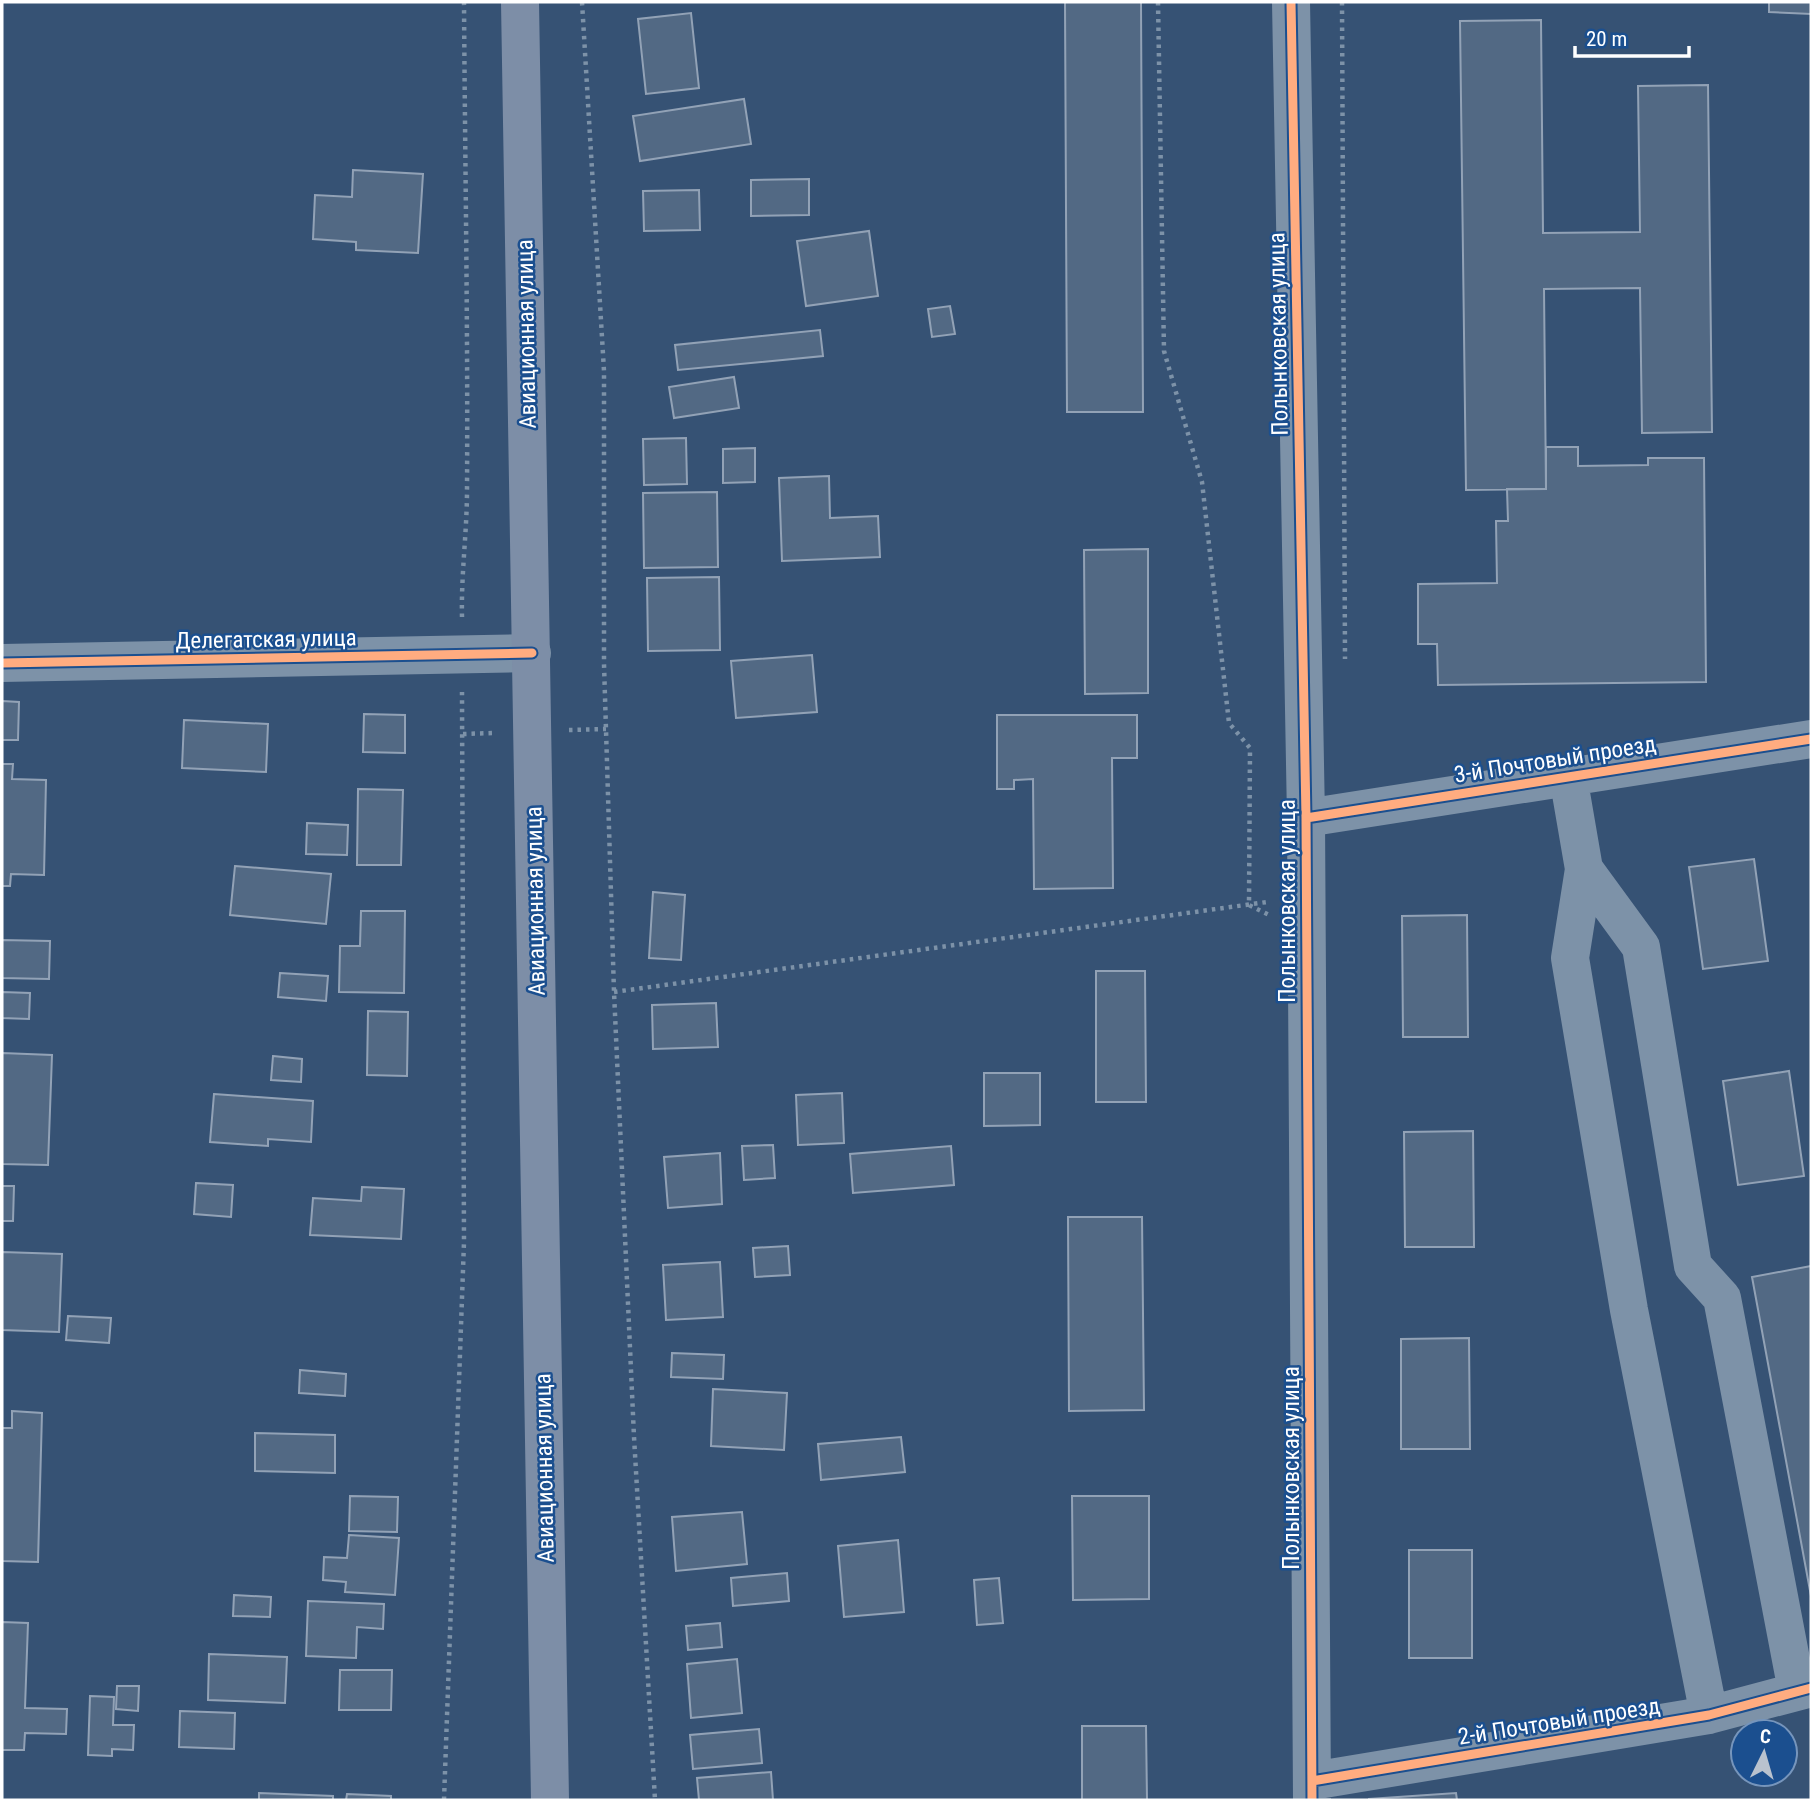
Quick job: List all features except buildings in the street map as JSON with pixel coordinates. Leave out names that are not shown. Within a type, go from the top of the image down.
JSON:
[{"type":"main road","name":"Авиационная улица","points":[[520,2],[550,1800]]},
{"type":"street","name":"Полынковская улица","points":[[1291,2],[1306,818],[1291,907],[1312,1791]]},
{"type":"street","name":"Делегатская улица","points":[[2,663],[532,653]]},
{"type":"street","name":"3-й Почтовый проезд","points":[[1306,818],[1811,740]]},
{"type":"street","points":[[1568,776],[1584,869],[1570,958],[1629,1310],[1709,1715]]},
{"type":"street","points":[[1584,869],[1641,947],[1693,1266],[1722,1298],[1804,1689]]},
{"type":"street","name":"2-й Почтовый проезд","points":[[1312,1791],[1709,1715],[1804,1689]]},
{"type":"path","points":[[444,1800],[464,1242],[461,582],[467,515],[467,377],[464,2]]},
{"type":"path","points":[[582,2],[604,371],[604,664],[614,992],[634,1437],[655,1800]]},
{"type":"path","points":[[1158,2],[1164,351],[1202,482],[1229,723],[1250,748],[1249,905]]},
{"type":"path","points":[[1342,2],[1345,673]]},
{"type":"path","points":[[614,992],[1249,905],[1291,907]]},
{"type":"path","points":[[1249,905],[1291,907]]},
{"type":"cycle path","points":[[1291,2],[1306,818],[1312,1800]]},
{"type":"cycle path","points":[[2,663],[532,653]]},
{"type":"cycle path","points":[[1306,818],[1811,739]]},
{"type":"cycle path","points":[[1312,1781],[1709,1715],[1811,1688]]}]
